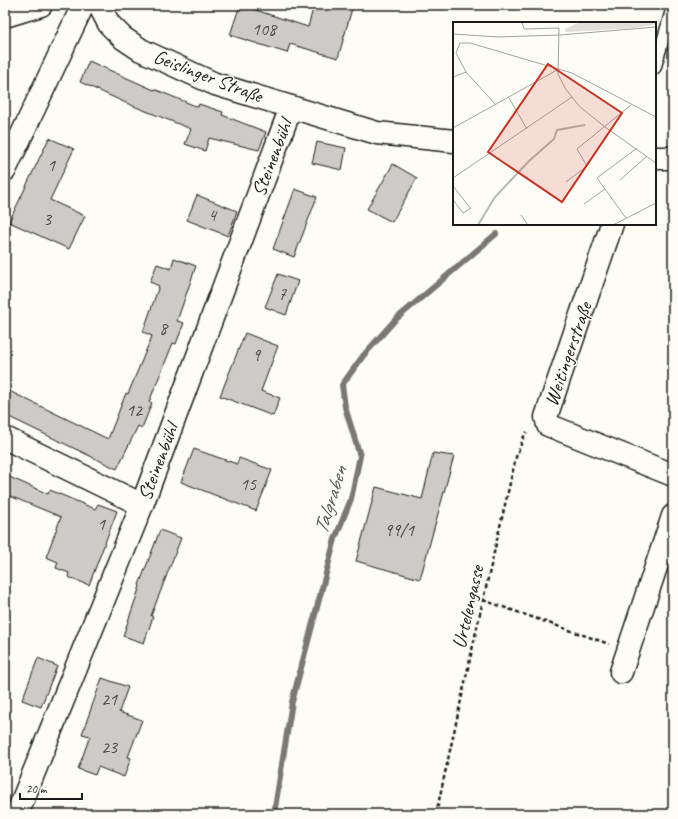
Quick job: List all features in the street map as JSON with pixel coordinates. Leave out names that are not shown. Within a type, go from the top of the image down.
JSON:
[{"type":"street","points":[[5,16],[41,5]]},
{"type":"street","points":[[5,170],[83,5]]},
{"type":"street","name":"Geislinger Straße","points":[[99,5],[109,24],[123,38],[141,50],[215,84],[376,133],[453,141]]},
{"type":"street","name":"Steinenbühl","points":[[17,814],[142,505],[291,107]]},
{"type":"street","points":[[656,158],[673,158]]},
{"type":"street","name":"Weitingerstraße","points":[[612,225],[546,417],[548,425],[673,476]]},
{"type":"street","points":[[5,438],[142,505]]},
{"type":"street","points":[[621,672],[673,516]]},
{"type":"lane","points":[[656,64],[673,5]]},
{"type":"path","name":"Urtelengasse","points":[[436,814],[516,457],[526,434],[546,417]]},
{"type":"path","points":[[483,600],[628,651]]},
{"type":"building","points":[[240,5],[308,27],[314,5],[353,5],[338,58],[290,44],[287,53],[230,35]]},
{"type":"building","points":[[89,61],[154,90],[198,107],[199,104],[223,112],[222,115],[266,132],[259,150],[209,138],[205,151],[185,144],[191,129],[126,103],[80,82]]},
{"type":"building","points":[[49,138],[74,149],[50,200],[85,216],[69,249],[9,222]]},
{"type":"building","points":[[317,142],[346,148],[342,170],[312,163]]},
{"type":"building","points":[[393,164],[417,178],[392,222],[367,209]]},
{"type":"building","points":[[295,189],[317,197],[294,257],[273,249]]},
{"type":"building","points":[[197,195],[237,211],[228,236],[187,220]]},
{"type":"building","points":[[174,258],[196,266],[177,321],[184,323],[176,344],[173,343],[149,402],[152,403],[142,428],[138,426],[117,469],[5,415],[5,389],[108,439],[126,393],[128,394],[152,336],[143,332],[159,286],[150,282],[157,264],[171,269]]},
{"type":"building","points":[[278,274],[298,281],[286,315],[265,307]]},
{"type":"building","points":[[245,333],[278,346],[261,391],[280,398],[273,416],[220,396]]},
{"type":"building","points":[[194,449],[237,464],[239,458],[272,470],[256,511],[181,482]]},
{"type":"building","points":[[433,453],[454,456],[420,579],[356,561],[376,487],[422,499]]},
{"type":"building","points":[[5,475],[48,494],[50,490],[95,509],[98,504],[117,511],[89,585],[68,577],[69,573],[56,568],[58,562],[46,557],[61,517],[5,494]]},
{"type":"building","points":[[160,530],[181,538],[151,616],[153,617],[144,643],[123,636],[140,586],[139,585]]},
{"type":"building","points":[[38,658],[57,666],[41,707],[22,700]]},
{"type":"building","points":[[102,678],[128,687],[119,712],[142,720],[128,757],[131,758],[124,777],[98,767],[95,775],[78,769],[90,736],[82,734]]},
{"type":"waterway","name":"Talgraben","points":[[274,814],[292,702],[335,539],[351,499],[360,456],[345,407],[342,385],[363,356],[395,320],[496,234]]}]
